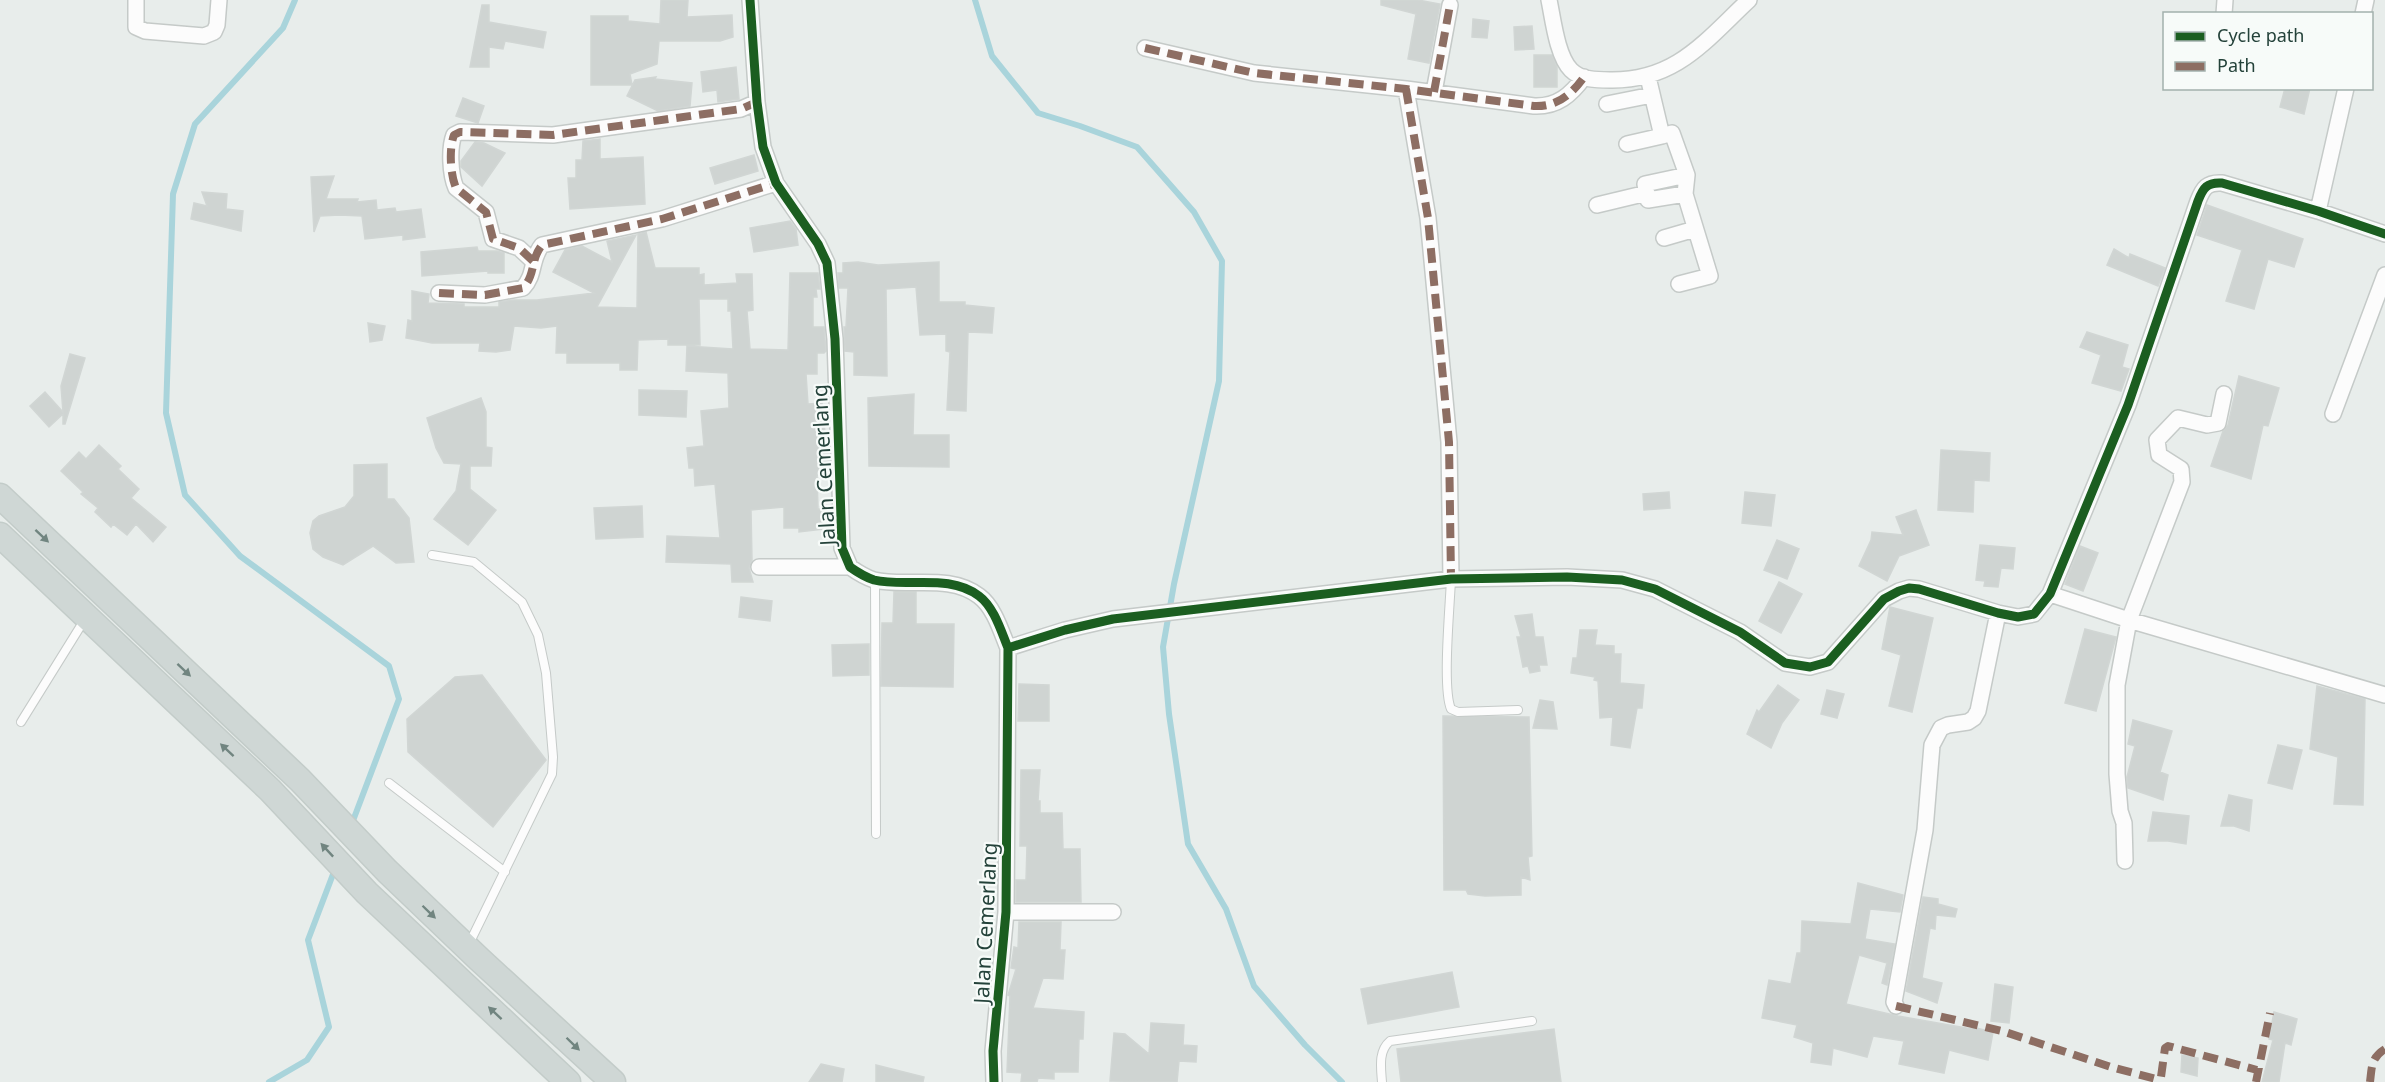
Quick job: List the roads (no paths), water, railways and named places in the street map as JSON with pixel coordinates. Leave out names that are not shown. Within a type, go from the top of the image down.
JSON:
[{"type":"main road","points":[[0,496],[300,780],[387,871],[467,948],[613,1082]]},
{"type":"main road","points":[[0,535],[270,790],[367,893],[568,1082]]},
{"type":"street","points":[[136,0],[136,27],[145,31],[204,36],[214,32],[217,25],[219,0]]},
{"type":"street","name":"Jalan Cemerlang","points":[[750,0],[757,102],[763,147],[776,183],[818,244],[827,262],[835,339],[842,548],[850,567],[875,580],[941,583],[965,588],[980,597],[996,618],[1008,648],[1006,912],[993,1051],[994,1082]]},
{"type":"street","points":[[1549,0],[1562,53],[1571,71],[1584,77],[1624,80],[1648,77],[1668,70],[1687,57],[1749,0]]},
{"type":"street","points":[[1434,93],[1450,5]]},
{"type":"street","points":[[1145,48],[1254,74],[1406,89],[1542,106],[1568,96],[1584,77]]},
{"type":"street","points":[[1648,77],[1662,136]]},
{"type":"street","points":[[1406,89],[1428,218],[1449,442],[1451,579]]},
{"type":"street","points":[[2318,211],[2346,90]]},
{"type":"street","points":[[1607,104],[1652,95]]},
{"type":"street","points":[[533,261],[519,248],[493,239],[486,212],[456,188],[451,154],[451,142],[454,135],[460,132],[553,135],[741,109],[757,102]]},
{"type":"street","points":[[1627,144],[1672,133],[1687,175],[1685,194],[1710,276],[1679,284]]},
{"type":"street","points":[[1685,194],[1648,200],[1645,184],[1687,175]]},
{"type":"street","points":[[439,293],[485,295],[523,288],[531,280],[535,254],[542,245],[662,219],[776,183]]},
{"type":"street","points":[[1008,648],[1065,630],[1113,619],[1451,579],[1567,577],[1639,583],[1740,632],[1785,663],[1801,667],[1828,662],[1884,599],[1909,588],[1998,613],[2028,617],[2038,611],[2050,594],[2128,405],[2202,191],[2207,185],[2222,183],[2318,211],[2385,234]]},
{"type":"street","points":[[1598,204],[1647,193]]},
{"type":"street","points":[[1664,238],[1695,229]]},
{"type":"street","points":[[2333,414],[2385,275]]},
{"type":"street","points":[[2125,861],[2116,738],[2117,685],[2129,620],[2182,482],[2181,470],[2176,465],[2164,461],[2157,452],[2157,440],[2178,418],[2207,425],[2218,423],[2224,394]]},
{"type":"street","points":[[759,567],[850,567]]},
{"type":"street","points":[[2050,594],[2129,620],[2385,695]]},
{"type":"street","points":[[1896,1006],[1894,1002],[1925,830],[1932,745],[1941,728],[1968,722],[1978,711],[1998,613]]},
{"type":"street","points":[[1006,912],[1113,912]]},
{"type":"lane","points":[[432,555],[474,562],[522,602],[538,635],[546,673],[553,757],[552,774],[467,948]]},
{"type":"lane","points":[[1451,579],[1448,703],[1458,712],[1518,710]]},
{"type":"lane","points":[[875,580],[876,834]]},
{"type":"lane","points":[[21,722],[87,617]]},
{"type":"lane","points":[[389,783],[505,872]]},
{"type":"lane","points":[[1382,1082],[1380,1059],[1385,1045],[1390,1041],[1532,1021]]},
{"type":"waterway","points":[[295,0],[283,28],[195,124],[173,194],[166,413],[185,495],[240,556],[389,666],[399,699],[351,826]]},
{"type":"waterway","points":[[975,0],[992,56],[1038,113],[1137,147],[1194,212],[1222,261],[1219,381],[1174,584],[1163,647],[1169,714],[1188,844],[1226,909],[1254,986],[1305,1045],[1342,1082]]},
{"type":"waterway","points":[[269,1082],[307,1060],[329,1027],[308,940],[335,869]]}]
